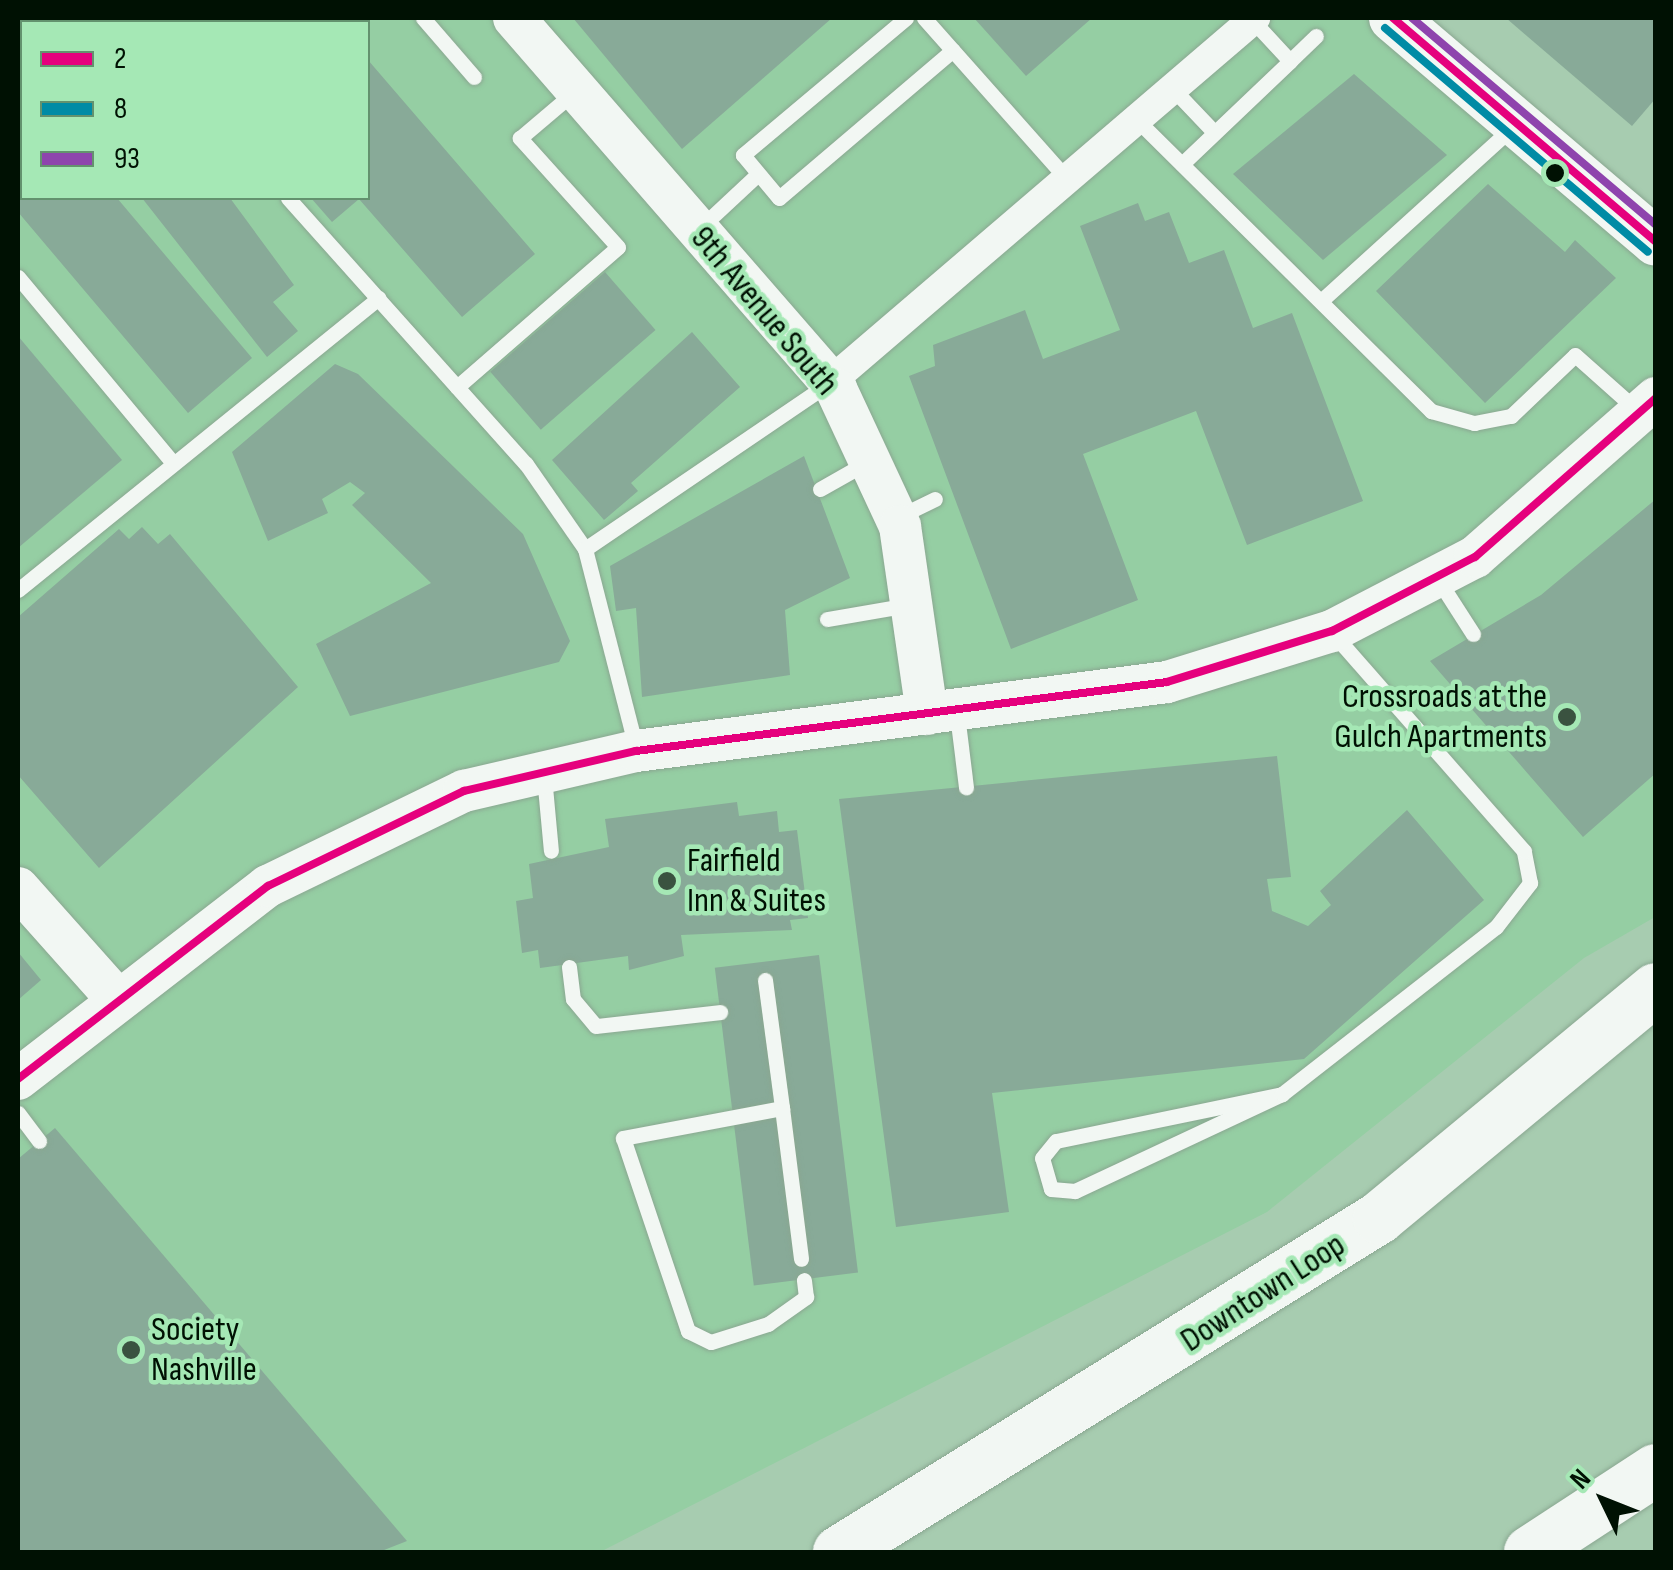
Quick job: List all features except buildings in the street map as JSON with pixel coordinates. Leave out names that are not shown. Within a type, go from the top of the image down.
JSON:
[{"type":"highway","name":"Downtown Loop","points":[[839,1552],[1378,1218],[1656,989]]},
{"type":"highway","points":[[1378,1218],[1656,1036]]},
{"type":"highway","points":[[1530,1552],[1656,1470]]},
{"type":"main road","name":"9th Avenue South","points":[[530,23],[576,91],[830,382],[896,518],[912,605],[942,712]]},
{"type":"main road","points":[[1409,23],[1517,124],[1656,242]]},
{"type":"main road","points":[[18,1079],[116,998],[268,886],[464,791],[636,750],[1167,682],[1332,632],[1436,577],[1563,488],[1648,406]]},
{"type":"main road","points":[[18,888],[116,998]]},
{"type":"street","points":[[830,382],[1253,19]]},
{"type":"lane","points":[[423,18],[474,77]]},
{"type":"lane","points":[[906,18],[742,155],[779,198],[953,50]]},
{"type":"lane","points":[[924,18],[1068,180]]},
{"type":"lane","points":[[1253,19],[1290,62]]},
{"type":"lane","points":[[1182,164],[1316,36]]},
{"type":"lane","points":[[1173,89],[1214,132]]},
{"type":"lane","points":[[457,387],[618,247],[520,138],[576,91]]},
{"type":"lane","points":[[1137,120],[1432,411],[1474,424],[1510,416],[1574,355],[1648,406]]},
{"type":"lane","points":[[1322,300],[1517,124]]},
{"type":"lane","points":[[697,231],[758,174]]},
{"type":"lane","points":[[290,200],[457,387],[584,549],[636,750]]},
{"type":"lane","points":[[18,277],[172,462]]},
{"type":"lane","points":[[18,590],[378,298]]},
{"type":"lane","points":[[584,549],[830,382]]},
{"type":"lane","points":[[820,489],[870,461]]},
{"type":"lane","points":[[896,518],[935,499]]},
{"type":"lane","points":[[1436,577],[1473,634]]},
{"type":"lane","points":[[826,619],[912,605]]},
{"type":"lane","points":[[1282,1094],[1056,1141],[1042,1158],[1051,1189],[1074,1192],[1282,1094],[1496,927],[1530,883],[1524,851],[1332,632]]},
{"type":"lane","points":[[942,712],[966,787]]},
{"type":"lane","points":[[543,772],[551,851]]},
{"type":"lane","points":[[569,967],[573,999],[596,1026],[720,1012]]},
{"type":"lane","points":[[765,980],[801,1259]]},
{"type":"lane","points":[[782,1108],[623,1138],[688,1331],[711,1342],[768,1324],[806,1297],[804,1280]]},
{"type":"lane","points":[[18,1112],[39,1141]]},
{"type":"shaded area","points":[[18,18],[1392,18],[1655,242],[1655,917],[1584,958],[1267,1212],[600,1552],[18,1552]]},
{"type":"transit line","name":"2","points":[[1393,18],[1656,242]]},
{"type":"transit line","name":"93","points":[[1412,18],[1656,225]]},
{"type":"transit line","name":"8","points":[[1385,28],[1648,252]]},
{"type":"transit line","name":"2","points":[[18,1079],[268,886],[464,791],[636,751],[1167,682],[1332,631],[1475,557],[1656,398]]},
{"type":"place","name":"Crossroads at the Gulch Apartments","points":[[1567,717]]},
{"type":"place","name":"Fairfield Inn & Suites","points":[[667,881]]},
{"type":"place","name":"Society Nashville","points":[[131,1350]]}]
